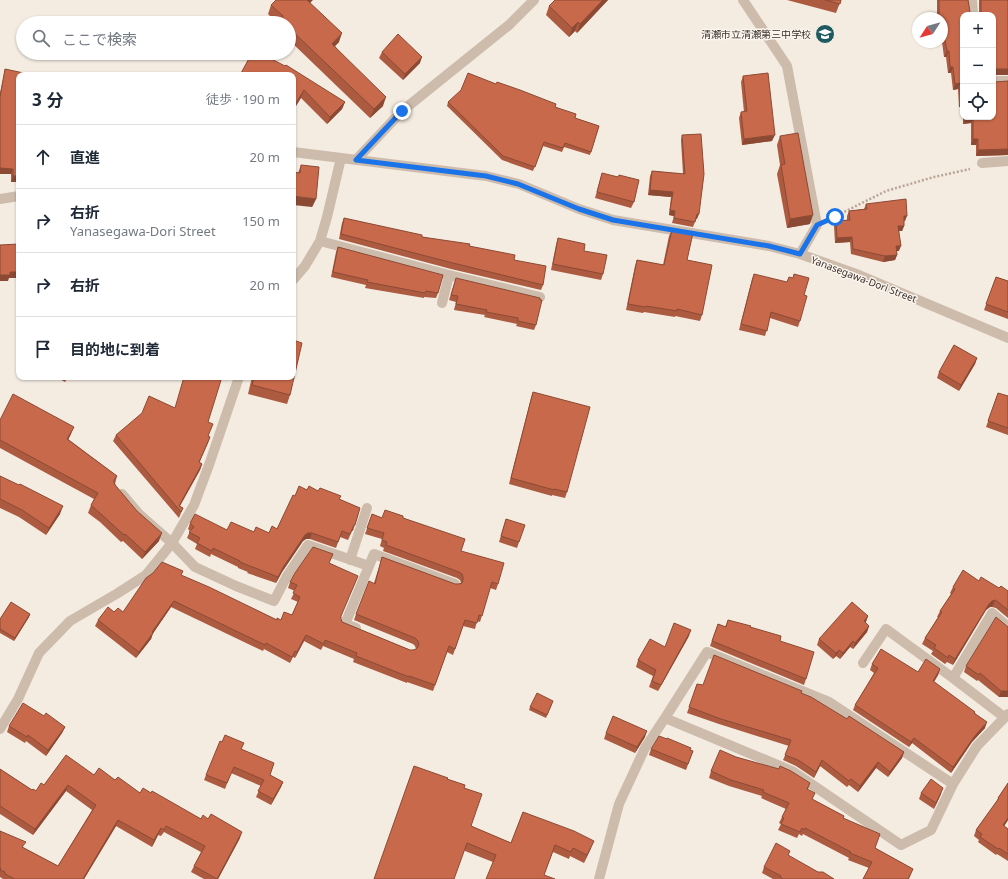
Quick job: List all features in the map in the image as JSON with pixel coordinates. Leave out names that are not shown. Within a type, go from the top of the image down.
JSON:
[{"type":"street","points":[[356,160],[402,111],[509,25],[534,0]]},
{"type":"street","points":[[743,0],[788,66],[817,225],[800,254]]},
{"type":"street","points":[[972,0],[973,12]]},
{"type":"street","points":[[996,81],[1008,81]]},
{"type":"street","name":"Yanasegawa-Dori Street","points":[[296,152],[486,176],[518,184],[579,209],[613,220],[769,246],[800,254],[860,275],[1008,338]]},
{"type":"street","points":[[296,277],[306,266],[320,241],[341,158]]},
{"type":"street","points":[[982,163],[1008,161]]},
{"type":"street","points":[[0,199],[16,196]]},
{"type":"street","points":[[320,241],[540,297]]},
{"type":"street","points":[[442,303],[449,275]]},
{"type":"street","points":[[0,729],[18,699],[39,653],[70,621],[146,575],[172,543],[194,505],[238,380]]},
{"type":"street","points":[[118,489],[139,514],[172,543],[196,567],[236,586],[274,601],[287,576],[308,545],[369,566]]},
{"type":"street","points":[[350,560],[367,508]]},
{"type":"street","points":[[367,633],[345,624],[374,554],[455,584]]},
{"type":"street","points":[[953,678],[992,613],[1008,627]]},
{"type":"street","points":[[665,718],[792,771],[901,845],[931,830],[953,784],[977,746],[1006,715],[886,629],[863,663]]},
{"type":"street","points":[[599,879],[618,804],[645,748],[706,652],[829,702],[953,784]]},
{"type":"path","points":[[817,225],[886,191],[934,177],[969,169],[982,163]]},
{"type":"building","points":[[276,0],[307,0],[342,33],[332,44],[386,97],[374,109],[296,35],[296,16],[283,16],[271,5]]},
{"type":"building","points":[[555,0],[603,0],[580,24],[578,22],[572,28],[549,6]]},
{"type":"building","points":[[825,0],[841,0],[840,4]]},
{"type":"building","points":[[939,0],[968,0],[970,12],[960,12],[960,83],[955,84],[953,67],[950,67],[949,51],[947,51],[946,48],[948,48],[948,12],[939,12]]},
{"type":"building","points":[[981,0],[1008,0],[1008,69],[996,69],[996,12],[981,12]]},
{"type":"building","points":[[398,34],[422,57],[405,74],[382,52]]},
{"type":"building","points":[[248,60],[273,60],[285,66],[286,65],[345,102],[330,117],[304,90],[296,103],[296,72],[242,72]]},
{"type":"building","points":[[5,69],[19,72],[16,72],[16,176],[13,176],[13,169],[0,168],[0,97]]},
{"type":"building","points":[[468,73],[496,84],[497,82],[520,90],[556,104],[555,107],[576,114],[575,118],[599,126],[591,152],[565,143],[563,148],[544,142],[535,167],[503,156],[448,102],[461,90]]},
{"type":"building","points":[[768,73],[775,135],[744,139],[741,112],[747,111],[743,76]]},
{"type":"building","points":[[1008,81],[1008,149],[978,150],[978,139],[973,139],[973,120],[996,120],[996,82]]},
{"type":"building","points":[[798,133],[813,215],[790,219],[781,165],[785,164],[780,136]]},
{"type":"building","points":[[701,134],[704,174],[699,214],[697,214],[695,222],[674,218],[675,211],[670,210],[673,192],[650,190],[652,171],[685,174],[682,135]]},
{"type":"building","points":[[301,165],[319,167],[316,199],[296,196],[296,172],[300,173]]},
{"type":"building","points":[[602,173],[639,180],[634,202],[597,192]]},
{"type":"building","points":[[906,199],[907,216],[904,216],[904,226],[898,226],[901,246],[896,246],[897,255],[885,256],[853,249],[852,237],[837,238],[836,221],[850,220],[849,211],[867,209],[866,204]]},
{"type":"building","points":[[344,218],[422,235],[422,237],[470,244],[469,246],[515,255],[514,260],[546,266],[543,285],[341,234]]},
{"type":"building","points":[[672,230],[693,233],[687,260],[712,265],[702,315],[677,309],[677,311],[628,304],[637,260],[664,265]]},
{"type":"building","points":[[558,238],[585,244],[584,251],[607,255],[603,274],[553,264]]},
{"type":"building","points":[[16,244],[16,272],[10,272],[10,275],[0,275],[0,245]]},
{"type":"building","points":[[338,247],[443,275],[438,293],[426,291],[425,293],[367,282],[368,280],[333,272]]},
{"type":"building","points":[[754,274],[787,282],[789,277],[793,278],[794,274],[809,278],[804,295],[807,296],[800,321],[771,312],[767,331],[741,324]]},
{"type":"building","points":[[996,277],[1008,281],[1008,312],[986,304]]},
{"type":"building","points":[[456,278],[540,298],[540,300],[542,300],[536,325],[518,321],[518,318],[456,304],[458,296],[451,295]]},
{"type":"building","points":[[296,341],[302,343],[296,369]]},
{"type":"building","points":[[954,345],[977,358],[961,385],[939,372]]},
{"type":"building","points":[[183,380],[221,380],[208,422],[213,424],[208,436],[210,437],[199,462],[202,464],[179,506],[183,508],[181,512],[116,435],[142,413],[149,396],[175,408]]},
{"type":"building","points":[[253,380],[293,380],[290,395],[252,385]]},
{"type":"building","points":[[533,392],[590,407],[567,492],[554,490],[511,478]]},
{"type":"building","points":[[998,393],[1008,396],[1008,428],[988,421]]},
{"type":"building","points":[[13,394],[74,427],[67,439],[117,476],[114,480],[116,486],[137,511],[162,533],[145,552],[91,505],[98,493],[0,440],[0,420]]},
{"type":"building","points":[[0,476],[19,485],[20,484],[63,506],[49,528],[22,510],[0,499]]},
{"type":"building","points":[[299,486],[307,490],[309,486],[318,491],[320,488],[341,496],[339,499],[360,508],[355,525],[350,534],[342,531],[338,542],[312,533],[305,535],[278,577],[240,562],[213,548],[212,551],[197,543],[200,538],[189,532],[194,527],[190,523],[195,514],[227,530],[231,522],[254,532],[256,527],[269,533],[272,526],[277,529],[293,495],[295,496]]},
{"type":"building","points":[[385,510],[403,516],[403,518],[465,539],[461,551],[504,563],[498,584],[492,582],[482,616],[479,615],[477,623],[465,620],[455,649],[449,646],[435,685],[409,677],[356,656],[357,653],[325,640],[324,644],[306,635],[297,652],[295,651],[292,657],[266,643],[265,645],[174,601],[139,652],[98,620],[108,607],[114,612],[118,608],[123,612],[146,578],[153,573],[162,562],[183,571],[181,575],[277,620],[277,618],[281,620],[284,612],[292,615],[300,597],[293,593],[297,585],[290,582],[313,547],[333,554],[329,563],[358,576],[341,616],[342,622],[410,650],[416,649],[419,643],[415,638],[356,614],[369,581],[375,584],[382,557],[455,584],[462,583],[463,577],[459,572],[386,545],[387,542],[382,540],[384,533],[367,528],[372,514],[382,518]]},
{"type":"building","points":[[506,519],[525,525],[519,542],[501,536]]},
{"type":"building","points":[[963,570],[979,581],[981,577],[999,588],[1001,586],[1008,591],[1008,610],[995,600],[992,601],[955,659],[949,655],[948,658],[934,648],[936,645],[925,638],[942,612],[940,611],[955,589],[953,587]]},
{"type":"building","points":[[11,602],[30,614],[15,638],[0,629],[0,619]]},
{"type":"building","points":[[852,602],[868,616],[864,621],[869,626],[855,643],[853,641],[843,653],[839,650],[836,653],[819,639]]},
{"type":"building","points":[[996,617],[1008,627],[1008,691],[1001,691],[980,673],[979,675],[966,666]]},
{"type":"building","points":[[728,620],[781,636],[780,641],[814,652],[806,679],[712,641],[718,624],[726,627]]},
{"type":"building","points":[[674,623],[691,630],[661,685],[652,681],[656,670],[638,660],[650,639],[665,647]]},
{"type":"building","points":[[881,649],[918,672],[926,659],[940,669],[933,681],[987,722],[974,737],[953,767],[914,738],[911,742],[855,705],[878,668],[872,664]]},
{"type":"building","points":[[714,655],[802,691],[801,693],[811,697],[847,719],[849,716],[904,752],[890,772],[878,762],[860,786],[851,779],[849,781],[822,760],[816,772],[798,760],[785,755],[791,740],[721,719],[689,707],[697,684],[703,685]]},
{"type":"building","points":[[537,693],[553,701],[547,715],[530,707]]},
{"type":"building","points":[[23,703],[44,716],[46,713],[65,727],[48,750],[28,735],[27,737],[9,726]]},
{"type":"building","points":[[613,716],[647,731],[637,747],[606,733]]},
{"type":"building","points":[[225,735],[244,743],[241,749],[274,763],[270,775],[283,782],[273,799],[258,791],[264,780],[234,767],[227,783],[206,775],[220,741],[222,742]]},
{"type":"building","points":[[659,736],[691,748],[690,750],[693,751],[688,764],[651,749]]},
{"type":"building","points":[[720,750],[736,757],[779,769],[780,766],[810,783],[807,789],[815,793],[812,799],[844,816],[843,818],[880,834],[875,848],[913,869],[908,879],[863,879],[872,862],[850,853],[851,852],[805,828],[804,830],[802,828],[800,832],[781,824],[784,818],[782,817],[789,803],[763,792],[764,790],[731,780],[711,771]]},
{"type":"building","points":[[66,755],[94,775],[99,768],[115,780],[118,777],[140,793],[143,788],[151,793],[152,791],[201,819],[203,815],[208,819],[211,814],[242,832],[217,879],[194,866],[205,846],[166,826],[164,830],[161,828],[154,840],[118,820],[83,879],[15,879],[0,870],[0,831],[26,842],[22,847],[58,866],[96,805],[68,785],[35,829],[0,806],[0,769],[32,790],[33,789],[36,791],[41,783],[44,785]]},
{"type":"building","points":[[414,766],[465,785],[464,788],[482,794],[471,826],[511,843],[523,812],[574,831],[594,841],[587,855],[573,848],[571,852],[555,845],[544,875],[555,879],[486,879],[496,855],[467,843],[454,879],[374,879]]},
{"type":"building","points":[[931,779],[943,788],[936,803],[921,793]]},
{"type":"building","points":[[1008,783],[1008,818],[1003,825],[1008,829],[1008,854],[980,837],[982,834],[976,830]]},
{"type":"building","points":[[776,843],[790,851],[788,855],[834,879],[783,879],[780,877],[781,876],[764,867]]},
{"type":"place","name":"清瀬市立清瀬第三中学校","points":[[825,34]]},
{"type":"route","points":[[402,111],[356,160],[486,176],[518,184],[579,209],[613,220],[769,246],[800,254],[817,225],[835,217]]}]
